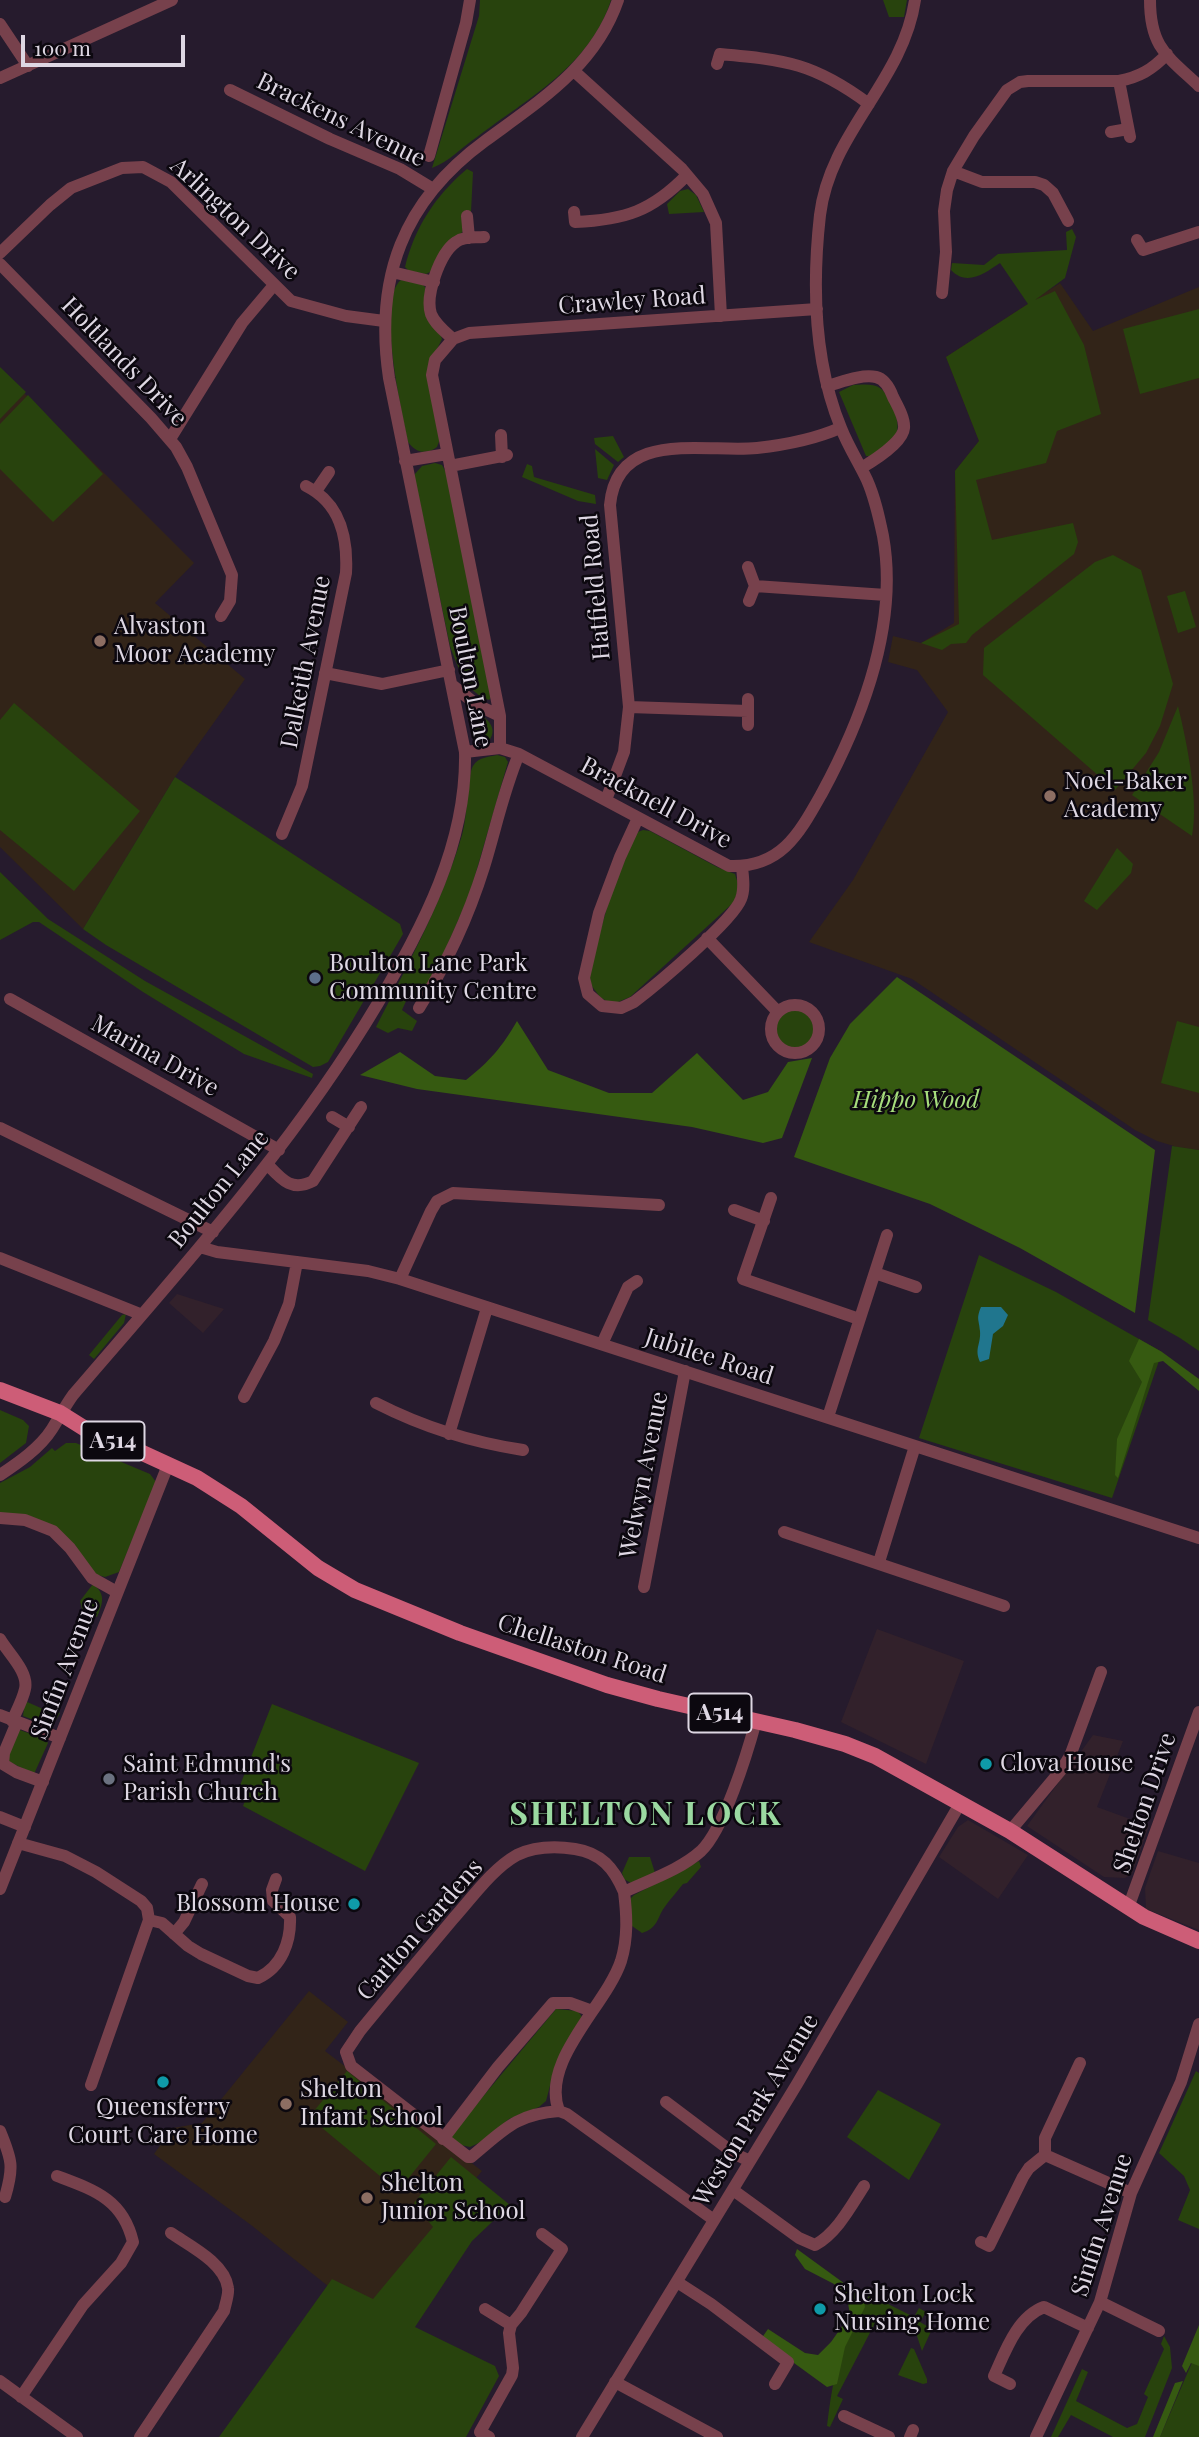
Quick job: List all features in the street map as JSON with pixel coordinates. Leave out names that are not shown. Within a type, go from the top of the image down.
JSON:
[{"type":"main road","name":"Chellaston Road","points":[[0,1390],[60,1413],[95,1435],[123,1444],[197,1478],[235,1502],[318,1568],[355,1590],[460,1633],[580,1676],[658,1699],[795,1730],[875,1756],[1010,1831],[1156,1924],[1199,1941]]},
{"type":"street","points":[[0,78],[172,0]]},
{"type":"street","points":[[429,156],[470,0]]},
{"type":"street","name":"Boulton Lane","points":[[0,1475],[51,1431],[60,1413],[140,1314],[268,1165],[343,1059],[424,922],[456,834],[464,797],[465,752],[389,378],[384,321],[391,272],[404,234],[433,189],[459,162],[548,96],[575,72],[598,41],[618,0]]},
{"type":"street","name":"Bracknell Drive","points":[[500,748],[519,754],[723,864],[742,867],[767,861],[782,851],[811,813],[849,737],[869,683],[880,641],[886,595],[884,539],[874,499],[840,428],[820,355],[817,309],[819,232],[824,197],[842,145],[896,59],[906,36],[915,0]]},
{"type":"street","points":[[1150,0],[1156,42],[1199,86]]},
{"type":"street","points":[[0,24],[28,66]]},
{"type":"street","points":[[717,64],[720,54],[794,64],[828,76],[869,104]]},
{"type":"street","points":[[947,285],[944,211],[947,190],[953,172],[976,132],[1007,90],[1028,81],[1119,81],[1146,73],[1167,54]]},
{"type":"street","points":[[575,72],[687,175],[706,199],[716,223],[721,316]]},
{"type":"street","points":[[1111,132],[1129,133],[1119,81]]},
{"type":"street","name":"Brackens Avenue","points":[[230,90],[330,139],[400,169],[433,189]]},
{"type":"street","name":"Arlington Drive","points":[[0,253],[71,188],[112,171],[143,167],[171,182],[274,285],[296,303],[346,316],[384,321]]},
{"type":"street","points":[[953,172],[982,181],[1035,182],[1044,185],[1053,193],[1068,221]]},
{"type":"street","points":[[574,212],[575,222],[627,216],[656,202],[687,175]]},
{"type":"street","points":[[467,216],[469,238]]},
{"type":"street","points":[[1137,240],[1143,250],[1199,232]]},
{"type":"street","points":[[453,340],[436,322],[430,311],[434,282],[447,251],[457,241],[484,237]]},
{"type":"street","name":"Holtlands Drive","points":[[0,264],[170,439],[187,467],[232,575],[234,582],[230,601],[221,616]]},
{"type":"street","points":[[391,272],[434,282]]},
{"type":"street","points":[[170,439],[242,323],[274,285]]},
{"type":"street","name":"Crawley Road","points":[[453,340],[469,333],[817,309]]},
{"type":"street","name":"Boulton Lane","points":[[453,340],[435,360],[432,374],[500,716],[500,748]]},
{"type":"street","points":[[827,386],[874,376],[883,380],[905,425],[898,440],[861,468]]},
{"type":"street","name":"Hatfield Road","points":[[606,800],[622,761],[629,707],[610,505],[621,474],[634,460],[650,452],[672,448],[756,448],[829,433],[840,428]]},
{"type":"street","points":[[405,461],[505,456],[501,435]]},
{"type":"street","name":"Dalkeith Avenue","points":[[282,834],[288,805],[302,790],[346,561],[339,519],[332,505],[311,488],[330,472]]},
{"type":"street","points":[[748,567],[755,586],[749,601]]},
{"type":"street","points":[[755,586],[886,595]]},
{"type":"street","points":[[325,673],[382,684],[449,670]]},
{"type":"street","points":[[452,684],[477,705],[500,716]]},
{"type":"street","points":[[629,707],[748,705],[748,725]]},
{"type":"street","points":[[465,752],[500,748]]},
{"type":"street","name":"Boulton Lane","points":[[419,1008],[445,961],[474,894],[484,868],[501,800],[519,754]]},
{"type":"street","points":[[638,818],[599,913],[584,970],[584,983],[588,994],[597,1003],[614,1009],[628,1006],[647,993],[707,938],[740,902],[743,888],[742,867]]},
{"type":"street","points":[[707,938],[778,1012]]},
{"type":"street","name":"Marina Drive","points":[[10,999],[279,1150]]},
{"type":"street","points":[[268,1165],[289,1185],[309,1183],[317,1178],[361,1107]]},
{"type":"street","points":[[332,1117],[349,1127]]},
{"type":"street","points":[[0,1128],[213,1232]]},
{"type":"street","points":[[400,1279],[437,1201],[453,1193],[659,1205]]},
{"type":"street","points":[[771,1198],[743,1279],[859,1319]]},
{"type":"street","points":[[734,1210],[764,1221]]},
{"type":"street","points":[[828,1417],[887,1235]]},
{"type":"street","name":"Jubilee Road","points":[[200,1247],[217,1252],[368,1271],[400,1279],[1199,1538]]},
{"type":"street","points":[[0,1258],[140,1314]]},
{"type":"street","points":[[244,1397],[289,1304],[297,1262]]},
{"type":"street","points":[[875,1273],[916,1287]]},
{"type":"street","points":[[602,1344],[628,1287],[637,1281]]},
{"type":"street","points":[[449,1434],[487,1308]]},
{"type":"street","name":"Welwyn Avenue","points":[[644,1587],[685,1371]]},
{"type":"street","points":[[376,1403],[414,1422],[449,1434],[523,1450]]},
{"type":"street","points":[[879,1562],[915,1446]]},
{"type":"street","name":"Sinfin Avenue","points":[[0,1889],[168,1465]]},
{"type":"street","points":[[0,1518],[25,1520],[53,1531],[71,1548],[92,1578],[117,1592]]},
{"type":"street","points":[[784,1532],[1004,1605]]},
{"type":"street","points":[[0,1639],[26,1682],[10,1719],[3,1764],[43,1782]]},
{"type":"street","points":[[1010,1831],[1020,1816],[1055,1779],[1070,1756],[1101,1672]]},
{"type":"street","name":"Shelton Drive","points":[[1128,1908],[1199,1712]]},
{"type":"street","points":[[10,1719],[61,1738]]},
{"type":"street","points":[[559,2111],[555,2101],[557,2076],[622,1957],[627,1936],[624,1892],[687,1861],[701,1850],[716,1832],[756,1721]]},
{"type":"street","name":"Weston Park Avenue","points":[[582,2437],[733,2190],[961,1802]]},
{"type":"street","points":[[0,1817],[25,1827]]},
{"type":"street","points":[[19,1843],[65,1856],[96,1872],[147,1908],[149,1920],[92,2085]]},
{"type":"street","name":"Carlton Gardens","points":[[443,2139],[351,2066],[346,2052],[355,2037],[470,1899],[496,1872],[518,1855],[543,1847],[560,1846],[592,1852],[611,1868],[624,1892]]},
{"type":"street","points":[[149,1920],[162,1923],[195,1950],[247,1976],[258,1978],[276,1967],[287,1945],[290,1917],[273,1901],[272,1890],[276,1879]]},
{"type":"street","points":[[174,1934],[184,1922],[202,1884]]},
{"type":"street","points":[[592,2011],[570,2003],[553,2003],[498,2067],[443,2139],[471,2157],[513,2122],[535,2114],[559,2111],[567,2114],[714,2220]]},
{"type":"street","name":"Sinfin Avenue","points":[[1036,2437],[1100,2302],[1130,2193],[1181,2082],[1199,2024]]},
{"type":"street","points":[[981,2242],[989,2246],[1023,2177],[1045,2154],[1045,2138],[1080,2063]]},
{"type":"street","points":[[666,2102],[735,2154],[750,2161]]},
{"type":"street","points":[[0,2131],[9,2153],[12,2174],[5,2197]]},
{"type":"street","points":[[1045,2154],[1130,2193]]},
{"type":"street","points":[[22,2397],[83,2305],[121,2263],[133,2242],[129,2224],[119,2208],[95,2191],[57,2176]]},
{"type":"street","points":[[733,2190],[799,2238],[815,2245],[824,2240],[864,2186]]},
{"type":"street","points":[[140,2437],[224,2311],[229,2289],[223,2275],[213,2263],[171,2233]]},
{"type":"street","points":[[489,2437],[480,2432],[512,2375],[509,2333],[511,2325],[522,2313],[562,2249],[542,2234]]},
{"type":"street","points":[[677,2282],[788,2362],[775,2384]]},
{"type":"street","points":[[1100,2302],[1159,2331]]},
{"type":"street","points":[[1010,2384],[994,2376],[1015,2333],[1036,2310],[1044,2307],[1088,2328]]},
{"type":"street","points":[[485,2309],[511,2325]]},
{"type":"street","points":[[0,2381],[77,2437]]},
{"type":"street","points":[[615,2382],[717,2437]]},
{"type":"street","points":[[844,2416],[889,2437]]},
{"type":"shaded area","name":"Noel-Baker Academy","points":[[1060,283],[1093,331],[1199,287],[1199,1150],[1157,1141],[1135,1130],[912,979],[809,942],[853,880],[948,712],[917,670],[888,662],[893,636],[921,643],[954,623],[955,471],[979,441],[946,357]]},
{"type":"shaded area","name":"Alvaston Moor Academy","points":[[0,369],[194,563],[155,603],[245,679],[175,777],[83,929],[0,847]]},
{"type":"shaded area","points":[[177,1294],[224,1309],[203,1333],[169,1303]]},
{"type":"shaded area","points":[[877,1629],[964,1661],[926,1764],[841,1722]]},
{"type":"shaded area","points":[[1093,1735],[1123,1741],[1097,1807],[1149,1826],[1132,1874],[1125,1878],[1104,1877],[1027,1826]]},
{"type":"shaded area","points":[[968,1820],[1028,1855],[998,1899],[939,1857],[958,1827]]},
{"type":"shaded area","points":[[1158,1851],[1199,1863],[1199,1930],[1146,1909],[1145,1888]]},
{"type":"shaded area","points":[[309,1991],[348,2022],[325,2051],[482,2171],[362,2313],[251,2225],[154,2154],[173,2128],[202,2123]]},
{"type":"green space","points":[[480,0],[611,0],[602,23],[589,43],[555,79],[450,158],[432,168],[479,16]]},
{"type":"green space","points":[[883,0],[907,0],[904,17],[889,17]]},
{"type":"green space","points":[[467,169],[473,172],[471,212],[463,231],[432,271],[426,274],[409,271],[405,267],[409,252],[428,213],[445,190]]},
{"type":"green space","points":[[688,189],[696,195],[704,212],[669,214],[667,204],[680,191]]},
{"type":"green space","points":[[1072,229],[1076,237],[1065,278],[1035,300],[1055,291],[1084,345],[1101,414],[1057,431],[1046,463],[976,480],[992,540],[1073,523],[1078,542],[1074,554],[972,635],[966,643],[951,644],[942,650],[921,643],[959,624],[955,471],[979,441],[946,357],[1028,304],[1000,263],[970,278],[957,275],[951,270],[952,263],[984,265],[998,254],[1067,250],[1066,232]]},
{"type":"green space","points":[[401,280],[421,283],[425,287],[442,339],[435,353],[440,439],[437,447],[425,452],[414,449],[408,442],[393,357],[391,309],[394,291]]},
{"type":"green space","points":[[1199,309],[1199,378],[1140,394],[1123,329]]},
{"type":"green space","points":[[0,367],[26,392],[0,419]]},
{"type":"green space","points":[[853,385],[880,388],[888,397],[896,416],[897,429],[894,437],[871,456],[866,456],[839,392]]},
{"type":"green space","points":[[28,395],[103,474],[53,522],[0,469],[0,424]]},
{"type":"green space","points":[[613,436],[624,457],[618,462],[595,444],[594,438]]},
{"type":"green space","points":[[595,449],[614,465],[607,480],[598,478]]},
{"type":"green space","points":[[435,463],[442,465],[448,476],[493,695],[489,700],[468,685],[450,646],[414,475],[422,466]]},
{"type":"green space","points":[[527,464],[532,466],[534,477],[595,495],[596,504],[578,501],[522,477]]},
{"type":"green space","points":[[1113,555],[1141,570],[1173,684],[1160,726],[1146,753],[1115,790],[983,675],[984,648],[1095,562]]},
{"type":"green space","points":[[1185,591],[1196,627],[1178,633],[1167,596]]},
{"type":"green space","points":[[14,703],[140,811],[74,891],[0,830],[0,720]]},
{"type":"green space","points":[[468,706],[484,717],[491,726],[492,736],[488,742],[474,739],[466,709]]},
{"type":"green space","points":[[1178,706],[1193,789],[1192,836],[1132,795],[1159,752]]},
{"type":"green space","points":[[497,755],[505,757],[508,762],[470,893],[440,962],[421,996],[407,999],[402,1010],[417,1021],[412,1031],[398,1028],[388,1033],[376,1027],[445,885],[464,828],[473,766],[481,759]]},
{"type":"green space","points":[[175,777],[400,924],[403,934],[328,1062],[313,1067],[83,929]]},
{"type":"green space","points":[[643,830],[650,831],[735,874],[739,887],[734,902],[630,997],[618,1002],[608,1002],[600,997],[591,985],[589,971],[610,897],[633,839]]},
{"type":"green space","points":[[1117,848],[1133,864],[1131,873],[1097,910],[1084,901]]},
{"type":"green space","points":[[0,872],[48,919],[145,981],[313,1074],[312,1078],[244,1054],[143,992],[39,922],[33,922],[0,940]]},
{"type":"green space","name":"Hippo Wood","points":[[897,977],[1155,1150],[1135,1313],[1020,1248],[930,1204],[794,1157],[830,1058],[850,1024]]},
{"type":"green space","points":[[795,1009],[809,1015],[815,1029],[809,1043],[795,1049],[781,1043],[775,1029],[781,1015]]},
{"type":"green space","points":[[517,1021],[548,1070],[609,1093],[652,1093],[697,1053],[743,1100],[768,1092],[788,1062],[812,1058],[782,1138],[763,1143],[692,1127],[417,1089],[360,1075],[400,1052],[435,1076],[466,1080],[495,1053]]},
{"type":"green space","points":[[1177,1021],[1199,1027],[1199,1093],[1161,1083]]},
{"type":"green space","points":[[1172,1146],[1199,1150],[1199,1351],[1148,1320]]},
{"type":"green space","points":[[979,1255],[1056,1292],[1162,1352],[1112,1498],[919,1438]]},
{"type":"green space","points":[[126,1314],[124,1323],[94,1359],[89,1355],[122,1315]]},
{"type":"green space","points":[[1139,1339],[1199,1379],[1199,1391],[1163,1361],[1154,1363],[1118,1478],[1115,1475],[1117,1439],[1142,1382],[1129,1361]]},
{"type":"green space","points":[[0,1410],[23,1420],[29,1426],[26,1443],[0,1463]]},
{"type":"green space","points":[[66,1443],[76,1443],[150,1474],[156,1482],[119,1572],[105,1577],[91,1571],[75,1545],[0,1513],[0,1483],[30,1467],[52,1448],[55,1451]]},
{"type":"green space","points":[[93,1584],[100,1591],[102,1599],[97,1617],[82,1609],[80,1601]]},
{"type":"green space","points":[[25,1701],[60,1713],[53,1725],[48,1725],[23,1716]]},
{"type":"green space","points":[[272,1704],[419,1763],[365,1871],[243,1806],[246,1798],[237,1793]]},
{"type":"green space","points":[[17,1729],[45,1739],[48,1743],[34,1774],[6,1760]]},
{"type":"green space","points":[[629,1857],[650,1857],[655,1873],[631,1883],[624,1879],[622,1873]]},
{"type":"green space","points":[[699,1861],[701,1867],[683,1884],[651,1928],[642,1933],[632,1926],[630,1899],[634,1895]]},
{"type":"green space","points":[[556,2009],[578,2011],[582,2017],[551,2082],[546,2101],[539,2107],[509,2119],[485,2140],[470,2147],[461,2145],[450,2136]]},
{"type":"green space","points":[[347,2071],[436,2144],[398,2191],[309,2117]]},
{"type":"green space","points":[[1196,2071],[1199,2073],[1199,2229],[1178,2220],[1190,2190],[1184,2176],[1159,2153]]},
{"type":"green space","points":[[878,2090],[941,2124],[909,2180],[847,2137]]},
{"type":"green space","points":[[451,2157],[510,2205],[472,2241],[415,2327],[495,2366],[499,2376],[466,2437],[219,2437],[332,2279],[373,2299],[433,2227],[414,2203]]},
{"type":"green space","points":[[797,2249],[863,2297],[865,2307],[845,2347],[837,2384],[827,2387],[761,2339],[768,2329],[805,2353],[818,2355],[850,2315],[847,2297],[834,2284],[805,2269],[795,2255]]},
{"type":"green space","points":[[870,2295],[914,2317],[919,2308],[926,2312],[920,2322],[932,2329],[922,2351],[916,2333],[883,2316],[875,2323],[837,2396],[843,2399],[830,2427],[827,2426],[839,2361],[858,2312]]},
{"type":"green space","points":[[1199,2325],[1199,2366],[1191,2363],[1186,2373],[1182,2366]]},
{"type":"green space","points":[[1164,2336],[1170,2347],[1172,2368],[1145,2437],[1113,2437],[1071,2415],[1058,2437],[1051,2437],[1082,2369],[1088,2372],[1076,2401],[1127,2428],[1137,2424],[1148,2397],[1144,2394],[1164,2349],[1161,2344]]},
{"type":"green space","points":[[1199,2346],[1199,2437],[1160,2437]]},
{"type":"green space","points":[[911,2348],[914,2349],[927,2383],[898,2375]]},
{"type":"green space","points":[[1183,2381],[1160,2437],[1153,2437],[1175,2383]]},
{"type":"water","points":[[981,1307],[1001,1307],[1008,1315],[1003,1326],[993,1334],[989,1359],[980,1362],[978,1317]]},
{"type":"place","name":"Alvaston Moor Academy","points":[[100,641]]},
{"type":"place","name":"Noel-Baker Academy","points":[[1050,796]]},
{"type":"place","name":"Boulton Lane Park Community Centre","points":[[315,978]]},
{"type":"place","name":"Clova House","points":[[986,1764]]},
{"type":"place","name":"Saint Edmund's Parish Church","points":[[109,1779]]},
{"type":"place","name":"Blossom House","points":[[354,1904]]},
{"type":"place","name":"Queensferry Court Care Home","points":[[163,2082]]},
{"type":"place","name":"Shelton Infant School","points":[[286,2104]]},
{"type":"place","name":"Shelton Junior School","points":[[367,2198]]},
{"type":"place","name":"Shelton Lock Nursing Home","points":[[820,2309]]},
{"type":"district","name":"SHELTON LOCK","points":[[646,1815]]}]
